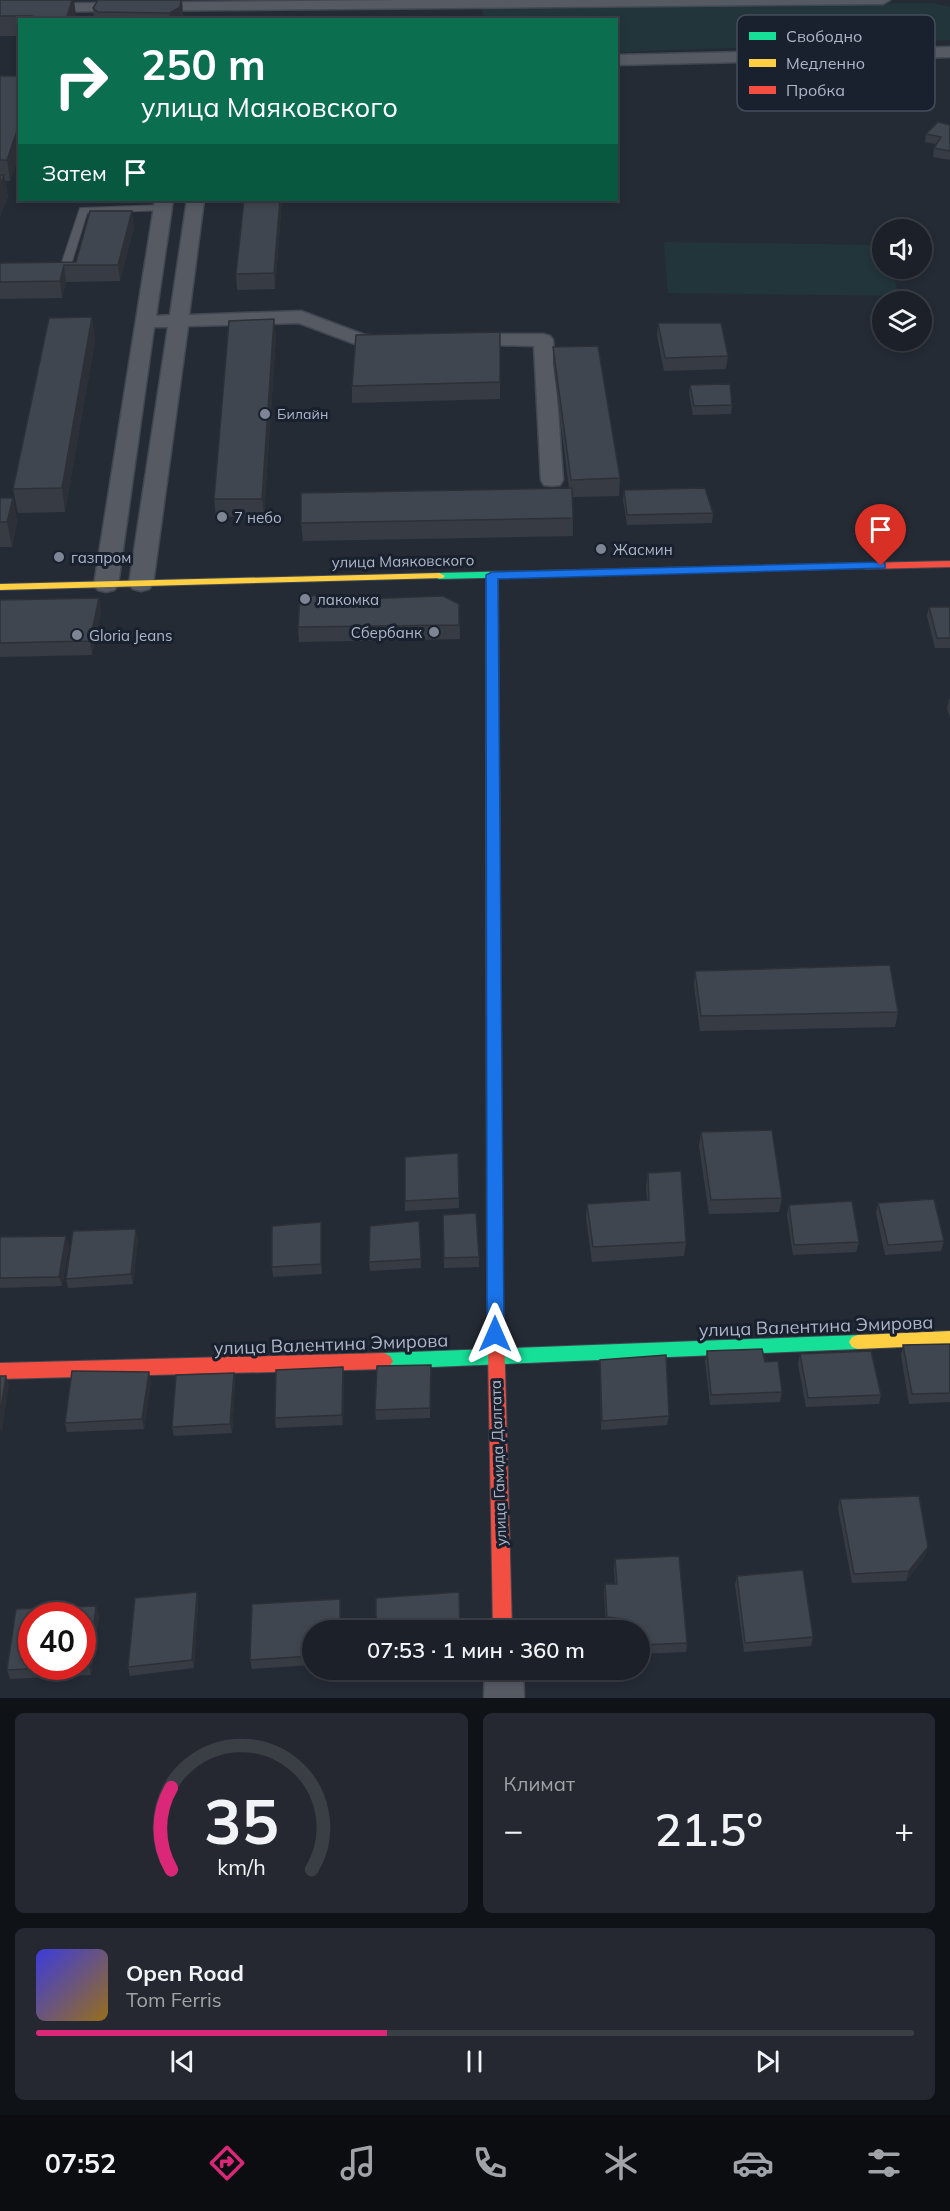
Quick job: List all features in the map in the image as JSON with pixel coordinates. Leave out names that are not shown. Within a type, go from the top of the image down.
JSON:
[{"type":"street","points":[[0,8],[223,13],[262,3],[883,0]]},
{"type":"street","points":[[935,52],[950,52]]},
{"type":"street","points":[[618,60],[737,57]]},
{"type":"street","points":[[106,585],[163,204],[195,203],[141,584]]},
{"type":"street","points":[[146,322],[301,317],[363,341],[411,341]]},
{"type":"street","points":[[447,340],[543,340],[552,480]]},
{"type":"street","name":"улица Маяковского","points":[[0,587],[950,564]]},
{"type":"street","name":"улица Гамида Далгата","points":[[492,575],[495,1358],[503,1620]]},
{"type":"street","name":"улица Валентина Эмирова","points":[[0,1371],[495,1358],[950,1338]]},
{"type":"street","points":[[504,1680],[504,1698]]},
{"type":"lane","points":[[43,268],[65,268],[86,201]]},
{"type":"lane","points":[[83,210],[163,204]]},
{"type":"shaded area","points":[[932,3],[950,7],[950,40],[935,41],[935,15],[737,15],[737,48],[618,52],[618,18],[484,18],[482,8]]},
{"type":"shaded area","points":[[664,242],[872,245],[872,279],[895,279],[898,291],[872,291],[872,296],[668,293]]},
{"type":"building","points":[[0,0],[72,0],[67,18],[0,16]]},
{"type":"building","points":[[98,0],[181,0],[180,7],[170,13],[98,12],[93,8]]},
{"type":"building","points":[[0,76],[18,76],[18,128],[7,160],[0,160]]},
{"type":"building","points":[[938,122],[950,125],[950,151],[934,148],[941,137],[926,134]]},
{"type":"building","points":[[244,201],[280,201],[274,273],[236,274]]},
{"type":"building","points":[[90,211],[132,211],[118,265],[64,265],[60,281],[0,282],[0,263],[76,262]]},
{"type":"building","points":[[92,317],[62,488],[13,489],[49,318]]},
{"type":"building","points":[[274,319],[262,499],[214,499],[229,321]]},
{"type":"building","points":[[658,323],[721,323],[728,356],[665,358]]},
{"type":"building","points":[[500,332],[500,382],[352,386],[356,335]]},
{"type":"building","points":[[598,346],[620,478],[571,480],[553,347]]},
{"type":"building","points":[[730,384],[732,405],[694,406],[690,385]]},
{"type":"building","points":[[572,488],[573,518],[301,523],[301,493]]},
{"type":"building","points":[[705,488],[713,513],[627,515],[624,490]]},
{"type":"building","points":[[0,498],[13,498],[7,522],[0,522]]},
{"type":"building","points":[[361,595],[362,599],[443,596],[459,604],[459,625],[298,627],[300,596]]},
{"type":"building","points":[[99,598],[90,641],[0,643],[0,600]]},
{"type":"building","points":[[929,607],[950,607],[950,638],[937,638]]},
{"type":"building","points":[[890,965],[898,1012],[701,1016],[695,971]]},
{"type":"building","points":[[772,1130],[782,1198],[711,1200],[701,1132]]},
{"type":"building","points":[[458,1153],[459,1198],[405,1201],[405,1157]]},
{"type":"building","points":[[681,1171],[686,1242],[593,1247],[587,1204],[649,1200],[648,1173]]},
{"type":"building","points":[[934,1199],[944,1241],[888,1245],[878,1203]]},
{"type":"building","points":[[852,1201],[859,1242],[794,1245],[789,1205]]},
{"type":"building","points":[[476,1213],[479,1257],[444,1258],[443,1215]]},
{"type":"building","points":[[419,1221],[421,1259],[369,1262],[370,1226]]},
{"type":"building","points":[[321,1222],[321,1264],[272,1267],[272,1226]]},
{"type":"building","points":[[136,1229],[131,1274],[66,1279],[73,1231]]},
{"type":"building","points":[[66,1236],[59,1277],[0,1278],[0,1237]]},
{"type":"building","points":[[950,1344],[950,1393],[912,1394],[903,1345]]},
{"type":"building","points":[[762,1349],[765,1362],[778,1361],[782,1392],[711,1395],[707,1351]]},
{"type":"building","points":[[871,1351],[881,1395],[808,1398],[800,1354]]},
{"type":"building","points":[[666,1355],[669,1416],[602,1421],[600,1360]]},
{"type":"building","points":[[431,1365],[430,1408],[375,1410],[377,1366]]},
{"type":"building","points":[[343,1367],[342,1415],[275,1418],[276,1370]]},
{"type":"building","points":[[72,1371],[149,1372],[142,1419],[65,1423]]},
{"type":"building","points":[[234,1373],[230,1424],[172,1427],[176,1375]]},
{"type":"building","points":[[0,1376],[6,1376],[0,1415]]},
{"type":"building","points":[[919,1496],[928,1547],[909,1571],[854,1574],[840,1499]]},
{"type":"building","points":[[679,1556],[687,1643],[650,1645],[650,1620],[623,1620],[607,1617],[605,1584],[617,1584],[615,1559]]},
{"type":"building","points":[[803,1570],[813,1637],[745,1643],[737,1576]]},
{"type":"building","points":[[197,1592],[192,1660],[128,1667],[135,1598]]},
{"type":"building","points":[[459,1592],[460,1620],[376,1620],[376,1598]]},
{"type":"building","points":[[340,1599],[340,1620],[302,1620],[302,1657],[250,1660],[252,1604]]},
{"type":"building","points":[[16,1609],[18,1609],[18,1669],[7,1670]]},
{"type":"traffic: fast","points":[[439,576],[866,566]]},
{"type":"traffic: fast","points":[[493,881],[495,1294]]},
{"type":"traffic: fast","points":[[384,1361],[858,1342]]},
{"type":"traffic: slow","points":[[492,575],[493,881]]},
{"type":"traffic: slow","points":[[0,587],[439,576]]},
{"type":"traffic: slow","points":[[858,1342],[950,1338]]},
{"type":"traffic: jam","points":[[866,566],[950,564]]},
{"type":"traffic: jam","points":[[495,1294],[503,1620]]},
{"type":"traffic: jam","points":[[0,1371],[384,1361]]},
{"type":"place","name":"Билайн","points":[[265,414]]},
{"type":"place","name":"7 небо","points":[[222,517]]},
{"type":"place","name":"Жасмин","points":[[601,549]]},
{"type":"place","name":"газпром","points":[[59,557]]},
{"type":"place","name":"лакомка","points":[[305,599]]},
{"type":"place","name":"Сбербанк","points":[[434,632]]},
{"type":"place","name":"Gloria Jeans","points":[[77,635]]},
{"type":"route","points":[[495,1334],[492,575],[881,566]]}]
